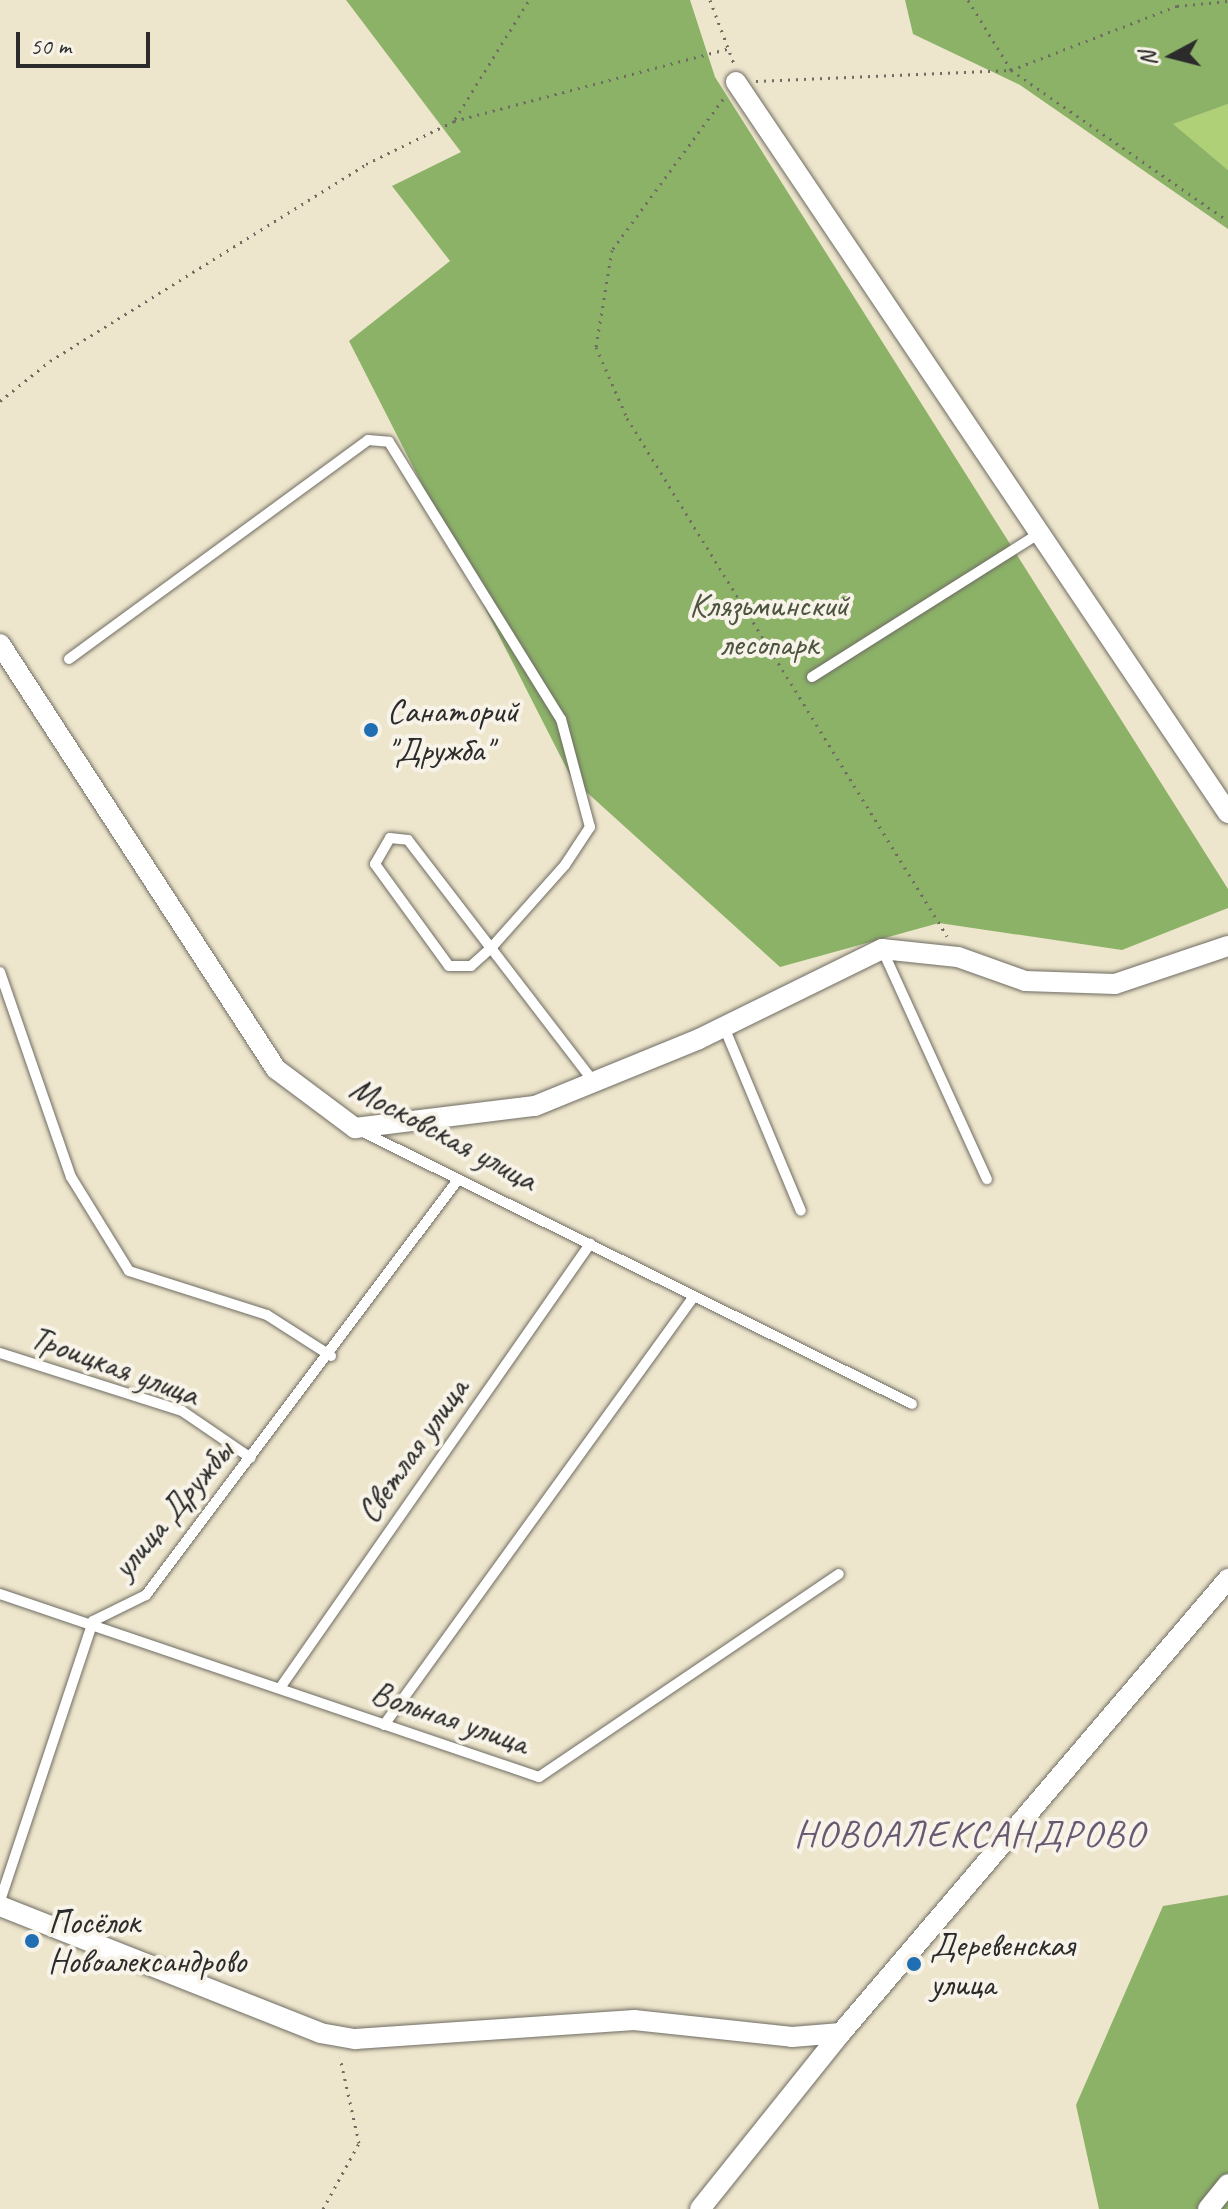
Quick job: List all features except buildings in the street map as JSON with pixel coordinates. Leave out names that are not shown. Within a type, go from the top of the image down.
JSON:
[{"type":"street","points":[[736,82],[1228,813]]},
{"type":"street","name":"Московская улица","points":[[0,644],[276,1069],[355,1128]]},
{"type":"street","points":[[355,1128],[535,1106],[724,1027],[882,949],[958,957],[1025,981],[1115,984],[1228,946]]},
{"type":"street","points":[[700,2209],[841,2033],[1228,1579]]},
{"type":"street","points":[[0,1903],[320,2033],[355,2039],[634,2020],[792,2037],[841,2033]]},
{"type":"street","points":[[1208,2209],[1228,2184]]},
{"type":"lane","points":[[69,659],[368,440],[389,442],[561,719],[590,827],[491,948],[471,966],[449,966],[375,864],[379,848],[390,838],[408,840],[491,948],[594,1082]]},
{"type":"lane","points":[[812,677],[1040,533]]},
{"type":"lane","points":[[882,949],[987,1179]]},
{"type":"lane","points":[[0,972],[71,1177],[129,1271],[267,1315],[331,1356]]},
{"type":"lane","points":[[724,1027],[801,1211]]},
{"type":"lane","name":"Московская улица","points":[[355,1128],[590,1244],[692,1299],[912,1404]]},
{"type":"lane","name":"улица Дружбы","points":[[93,1621],[146,1595],[331,1356],[457,1181]]},
{"type":"lane","name":"Светлая улица","points":[[280,1688],[590,1244]]},
{"type":"lane","points":[[384,1725],[692,1299]]},
{"type":"lane","name":"Троицкая улица","points":[[0,1353],[182,1411],[251,1458]]},
{"type":"lane","name":"Вольная улица","points":[[0,1594],[93,1621],[539,1777],[839,1574]]},
{"type":"lane","points":[[0,1903],[93,1621]]},
{"type":"path","points":[[454,121],[529,0]]},
{"type":"path","points":[[710,0],[731,47],[736,82],[612,250],[596,347],[627,418],[958,957]]},
{"type":"path","points":[[968,0],[1011,70],[1228,221]]},
{"type":"path","points":[[736,82],[1011,70],[1177,6],[1228,1]]},
{"type":"path","points":[[0,401],[50,361],[366,164],[454,121],[731,47]]},
{"type":"path","points":[[320,2033],[341,2058],[359,2132],[323,2209]]},
{"type":"green space","name":"Клязьминский лесопарк","points":[[346,0],[690,0],[715,77],[1228,889],[1228,908],[1122,950],[939,923],[780,967],[572,779],[349,341],[450,261],[392,186],[461,152]]},
{"type":"green space","points":[[905,0],[1228,0],[1228,104],[1173,124],[1228,170],[1228,229],[1020,85],[913,34]]},
{"type":"green space","points":[[1228,104],[1228,170],[1172,124]]},
{"type":"green space","points":[[1228,1895],[1228,2209],[1099,2209],[1076,2105],[1163,1906]]},
{"type":"place","name":"Санаторий \"Дружба\"","points":[[371,730]]},
{"type":"place","name":"Посёлок Новоалександрово","points":[[32,1941]]},
{"type":"place","name":"Деревенская улица","points":[[914,1964]]},
{"type":"district","name":"НОВОАЛЕКСАНДРОВО","points":[[970,1834]]}]
